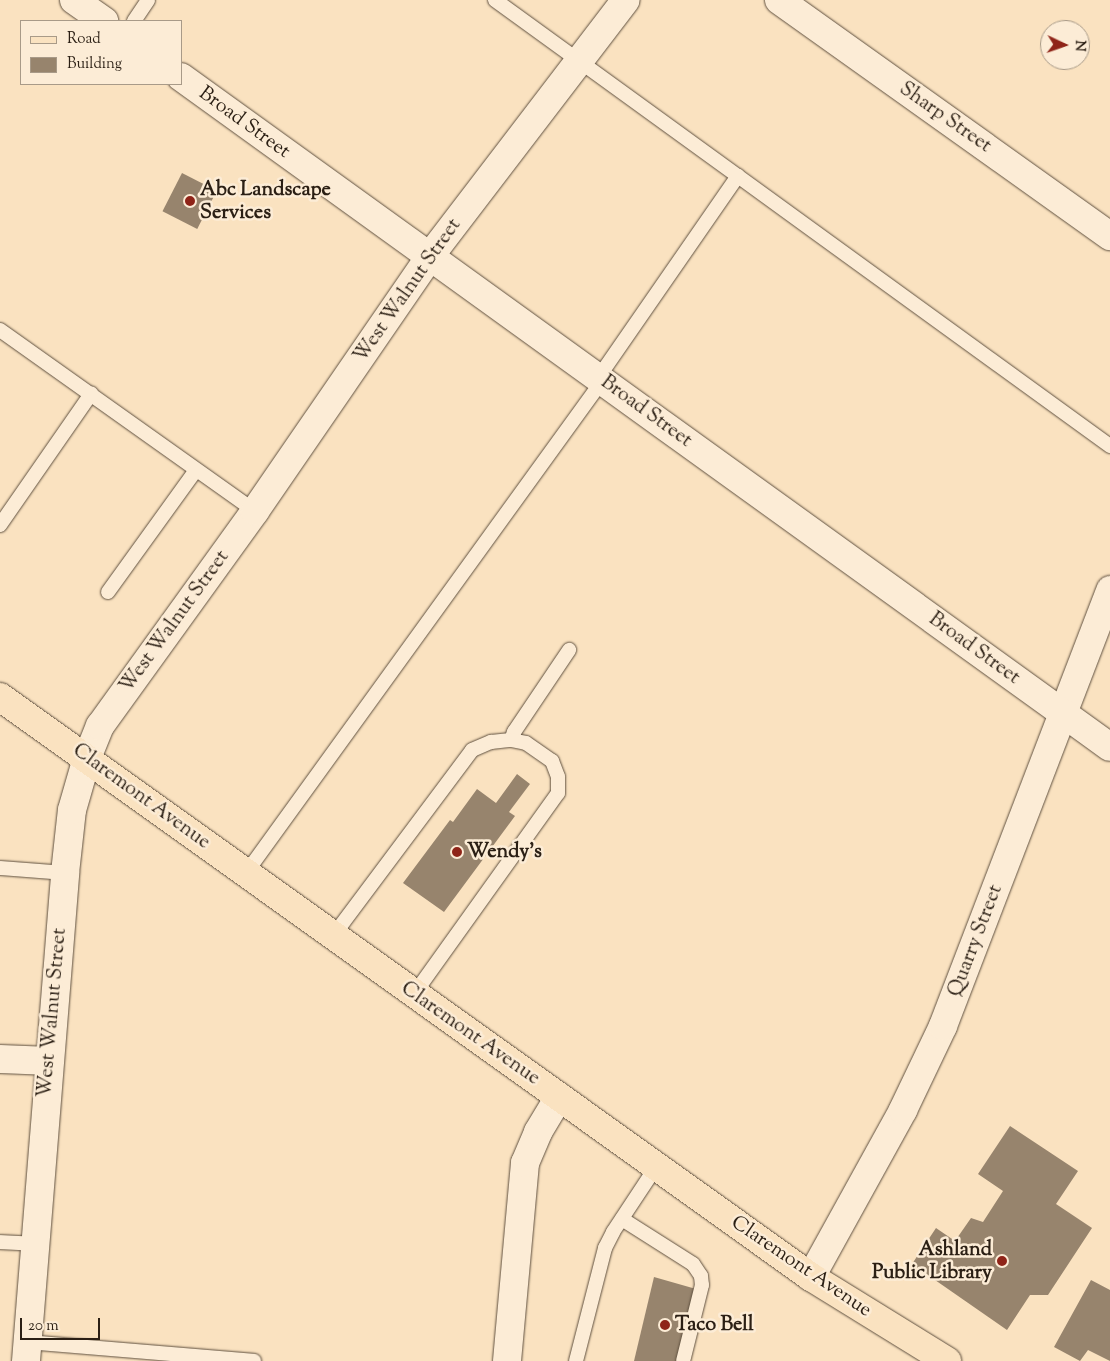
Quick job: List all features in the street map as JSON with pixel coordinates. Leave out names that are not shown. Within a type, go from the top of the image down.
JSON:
[{"type":"main road","name":"Claremont Avenue","points":[[0,696],[812,1277],[947,1361]]},
{"type":"street","points":[[74,0],[103,20]]},
{"type":"street","name":"West Walnut Street","points":[[27,1352],[64,873],[72,810],[87,758],[100,726],[255,511],[430,256],[626,0]]},
{"type":"street","name":"Sharp Street","points":[[779,0],[1110,236]]},
{"type":"street","name":"Broad Street","points":[[182,78],[1110,747]]},
{"type":"street","name":"Quarry Street","points":[[812,1277],[903,1110],[943,1026],[1110,590]]},
{"type":"street","points":[[0,1059],[49,1061]]},
{"type":"street","points":[[507,1361],[524,1163],[538,1132],[559,1097]]},
{"type":"lane","points":[[135,20],[148,0]]},
{"type":"lane","points":[[495,0],[1110,446]]},
{"type":"lane","points":[[246,872],[600,379],[738,176]]},
{"type":"lane","points":[[0,330],[255,511]]},
{"type":"lane","points":[[0,525],[91,394]]},
{"type":"lane","points":[[108,592],[196,470]]},
{"type":"lane","points":[[511,740],[514,732],[569,650]]},
{"type":"lane","points":[[333,936],[472,750],[491,742],[511,740],[526,743],[552,761],[558,777],[558,793],[414,994]]},
{"type":"lane","points":[[0,868],[64,873]]},
{"type":"lane","points":[[576,1361],[606,1248],[622,1219],[656,1167]]},
{"type":"lane","points":[[622,1219],[693,1264],[701,1276],[702,1286],[683,1361]]},
{"type":"lane","points":[[0,1242],[36,1244]]},
{"type":"lane","points":[[27,1352],[254,1361]]},
{"type":"building","name":"Abc Landscape Services","points":[[182,173],[217,191],[197,229],[162,211]]},
{"type":"building","name":"Wendy's","points":[[517,774],[530,784],[509,812],[515,816],[444,912],[403,883],[450,820],[453,822],[477,789],[496,803]]},
{"type":"building","points":[[1010,1126],[1078,1171],[1056,1204],[1092,1228],[1048,1295],[1030,1295],[1007,1330],[912,1264],[936,1228],[955,1241],[971,1218],[983,1222],[1003,1191],[978,1174]]},
{"type":"building","name":"Taco Bell","points":[[654,1277],[696,1289],[678,1361],[634,1361]]},
{"type":"building","points":[[1091,1280],[1110,1290],[1110,1361],[1088,1350],[1080,1361],[1054,1347]]},
{"type":"place","name":"Abc Landscape Services","points":[[190,201]]},
{"type":"place","name":"Wendy's","points":[[457,852]]},
{"type":"place","name":"Ashland Public Library","points":[[1002,1261]]},
{"type":"place","name":"Taco Bell","points":[[665,1325]]}]
